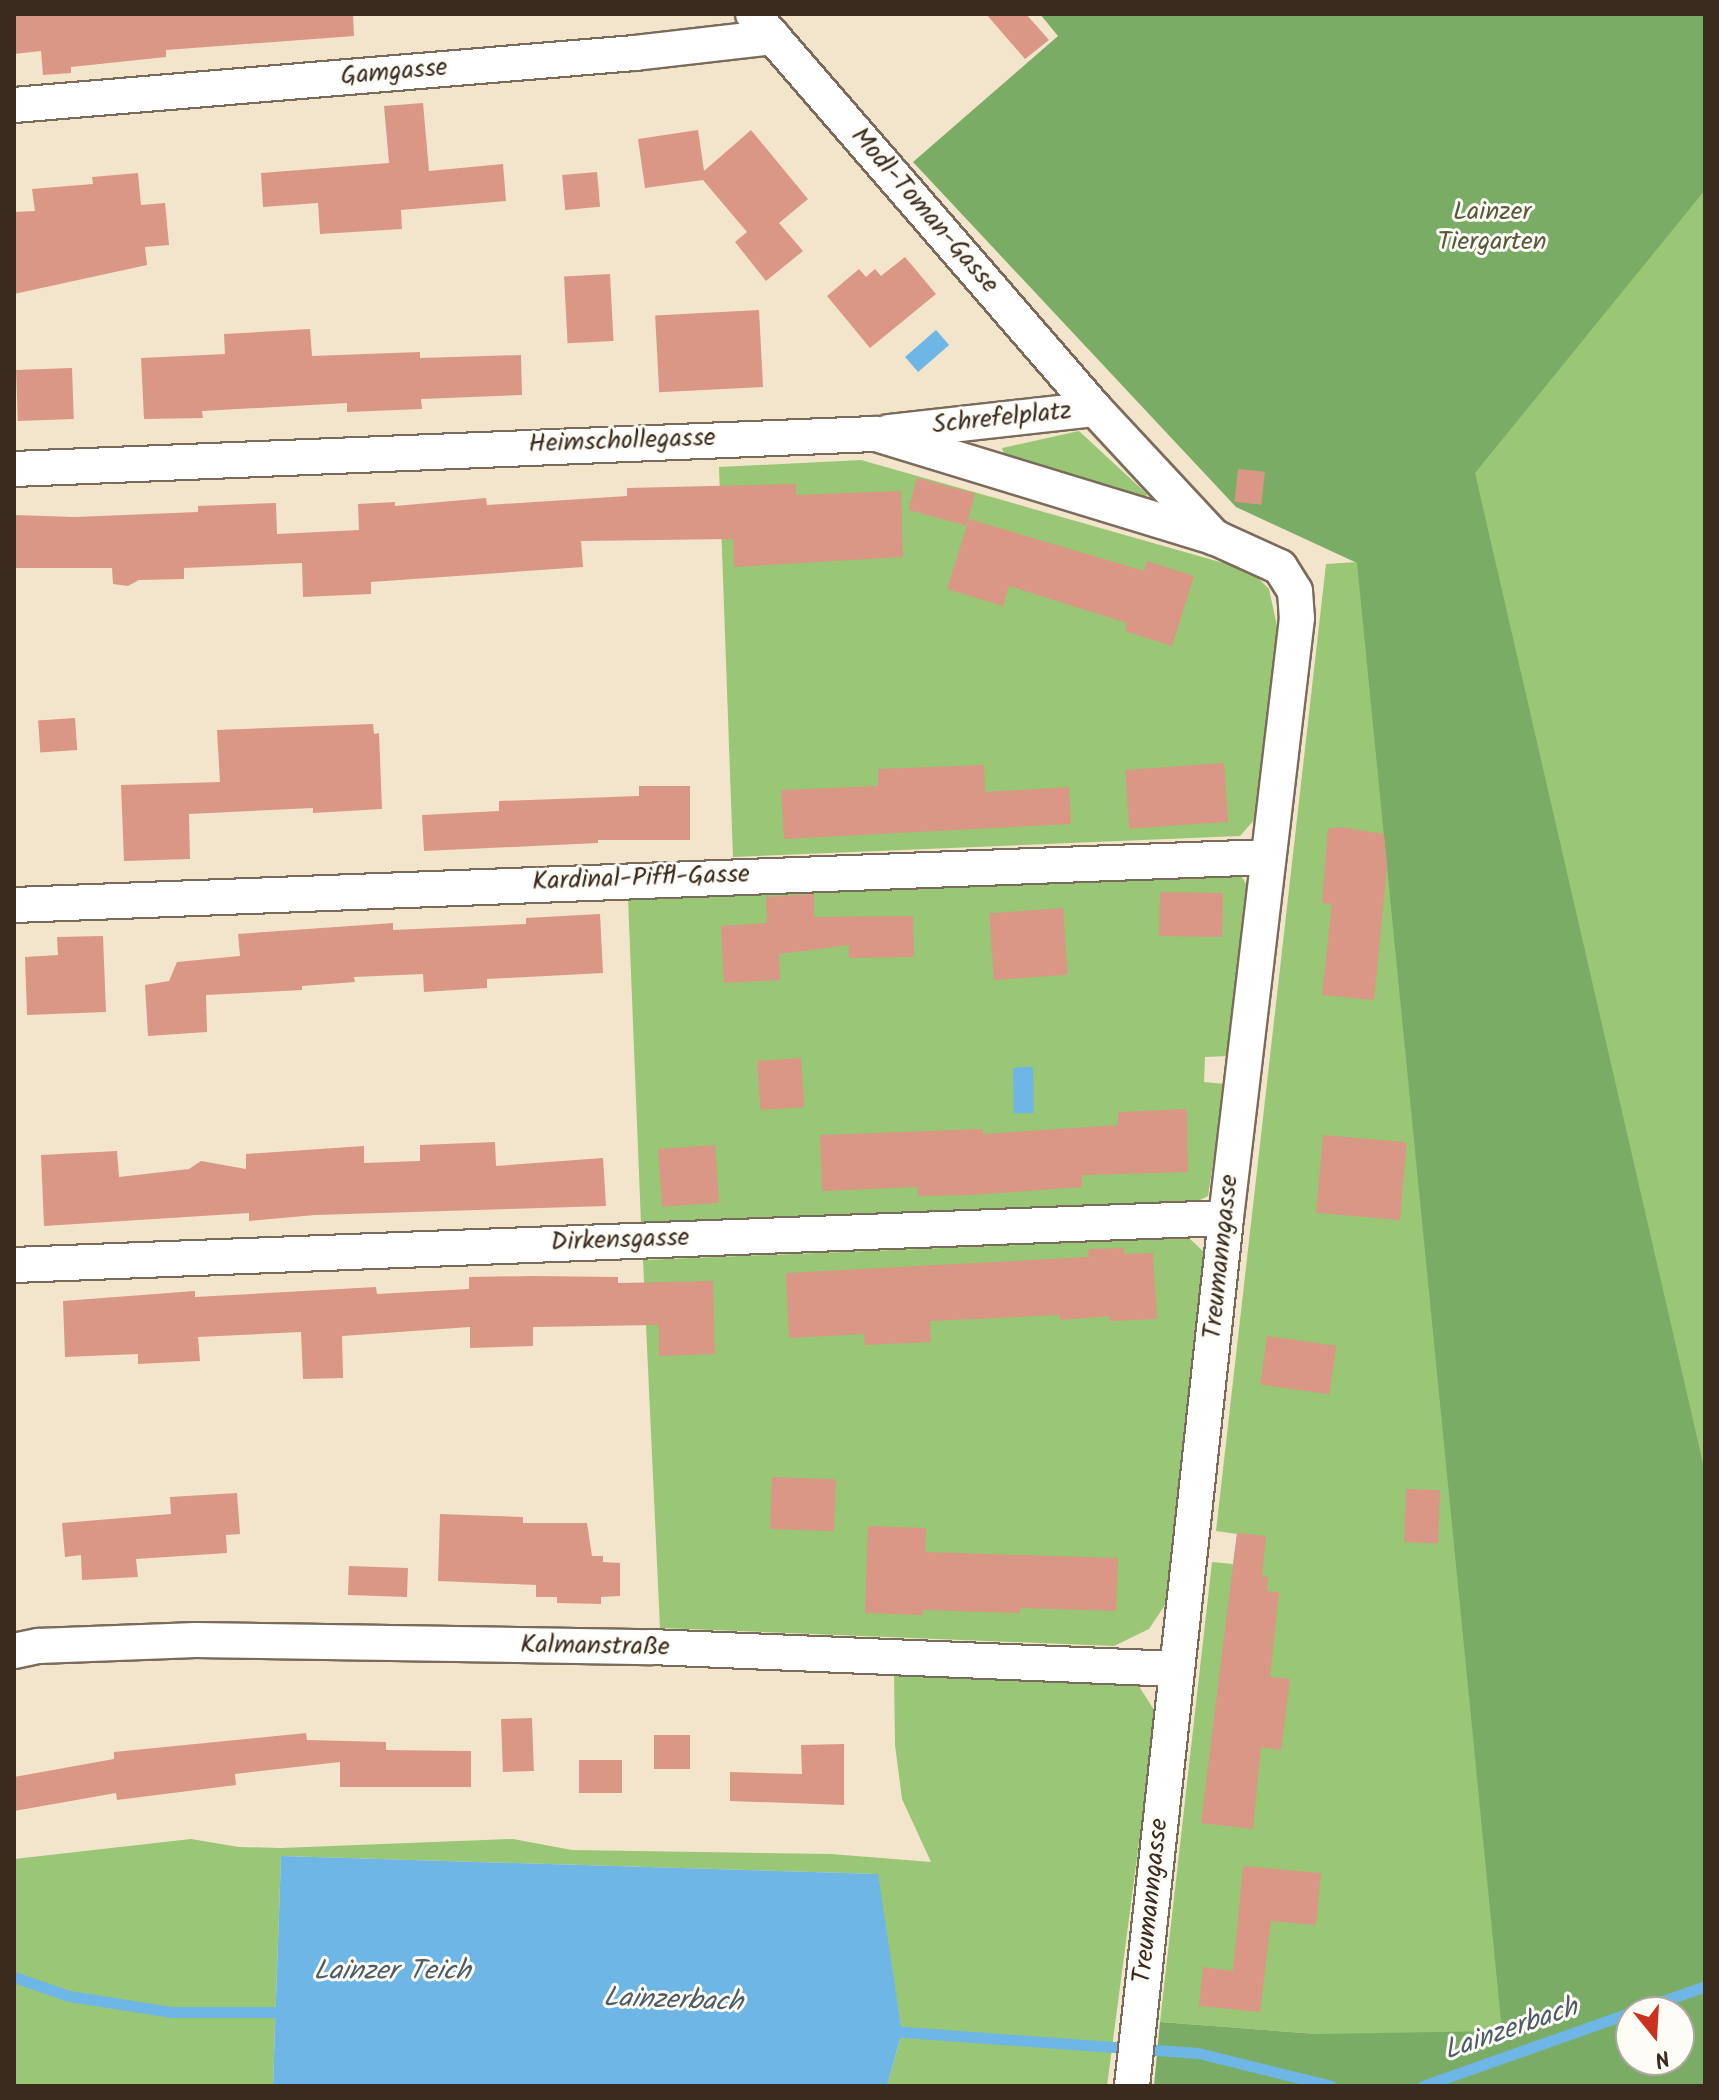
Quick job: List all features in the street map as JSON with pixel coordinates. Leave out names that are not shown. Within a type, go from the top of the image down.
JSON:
[{"type":"street","name":"Gamgasse","points":[[14,105],[635,53],[763,26]]},
{"type":"street","name":"Modl-Toman-Gasse","points":[[763,26],[1095,409]]},
{"type":"street","name":"Schrefelplatz","points":[[876,434],[1095,409],[1216,538]]},
{"type":"street","name":"Heimschollegasse","points":[[14,469],[876,434],[1216,538]]},
{"type":"street","name":"Treumanngasse","points":[[1133,2084],[1226,1218],[1297,618],[1295,591],[1280,567],[1216,538]]},
{"type":"street","name":"Kardinal-Piffl-Gasse","points":[[14,905],[743,874],[1268,857]]},
{"type":"street","name":"Dirkensgasse","points":[[14,1265],[1226,1218]]},
{"type":"street","name":"Kalmanstraße","points":[[14,1651],[38,1646],[196,1640],[651,1647],[1176,1669]]},
{"type":"green space","name":"Lainzer Tiergarten","points":[[1040,14],[1705,14],[1705,190],[1475,473],[1705,1472],[1705,2086],[1154,2086],[1160,2022],[1317,2034],[1502,2031],[1357,563],[1236,507],[913,162],[1058,36]]},
{"type":"green space","name":"Lainzer Tiergarten","points":[[1705,14],[1705,2086],[1630,2076],[1695,2076],[1695,1996],[1615,1996],[1615,2074],[1317,2034],[1160,2022],[1212,1562],[1233,1564],[1237,1534],[1216,1531],[1326,564],[1357,562]]},
{"type":"green space","points":[[1079,431],[1147,494],[1145,500],[1004,454],[1002,448]]},
{"type":"green space","points":[[861,460],[1241,568],[1255,575],[1269,589],[1277,626],[1255,819],[1240,836],[733,857],[719,467]]},
{"type":"green space","points":[[1233,872],[1241,875],[1248,888],[1228,1056],[1205,1057],[1204,1082],[1225,1084],[1208,1196],[1198,1201],[641,1224],[628,898]]},
{"type":"green space","points":[[1189,1238],[1206,1254],[1165,1605],[1149,1629],[1114,1646],[660,1628],[643,1260]]},
{"type":"green space","points":[[894,1673],[1135,1680],[1156,1713],[1107,2086],[887,2086],[902,2032],[877,1874],[281,1856],[273,2086],[14,2086],[14,1859],[191,1839],[239,1847],[281,1848],[513,1839],[572,1850],[831,1854],[931,1862],[902,1799],[895,1745]]},
{"type":"water","points":[[936,330],[949,345],[918,372],[905,357]]},
{"type":"water","points":[[1013,1067],[1033,1067],[1034,1113],[1014,1113]]},
{"type":"water","name":"Lainzer Teich","points":[[281,1856],[878,1874],[902,2032],[887,2086],[273,2086]]},
{"type":"building","points":[[14,14],[353,14],[354,36],[166,50],[166,57],[71,67],[71,73],[43,75],[41,51],[14,54]]},
{"type":"building","points":[[986,14],[1026,14],[1049,40],[1025,59]]},
{"type":"building","points":[[423,103],[429,171],[503,164],[506,201],[401,210],[402,229],[320,234],[318,203],[263,207],[261,173],[389,163],[384,106]]},
{"type":"building","points":[[698,130],[704,171],[751,130],[808,199],[779,223],[803,251],[766,281],[735,242],[747,232],[703,180],[645,188],[638,139]]},
{"type":"building","points":[[597,172],[600,207],[565,210],[562,175]]},
{"type":"building","points":[[138,173],[141,205],[165,203],[169,245],[145,247],[147,265],[14,294],[14,212],[35,211],[32,189],[93,184],[92,177]]},
{"type":"building","points":[[905,257],[936,294],[870,348],[827,296],[859,269],[866,277],[875,269],[881,276]]},
{"type":"building","points":[[610,274],[614,341],[568,343],[564,276]]},
{"type":"building","points":[[759,310],[763,387],[659,392],[655,315]]},
{"type":"building","points":[[310,329],[312,356],[420,352],[420,358],[521,355],[522,395],[421,399],[422,409],[347,412],[347,403],[202,411],[203,418],[144,419],[141,358],[225,354],[224,334]]},
{"type":"building","points":[[72,368],[74,419],[18,421],[16,370]]},
{"type":"building","points":[[1238,469],[1265,472],[1261,505],[1235,502]]},
{"type":"building","points":[[917,478],[975,494],[966,525],[908,510]]},
{"type":"building","points":[[796,484],[796,495],[901,491],[903,557],[734,567],[733,539],[581,541],[583,567],[371,582],[371,594],[303,597],[302,563],[184,568],[184,579],[139,580],[128,586],[113,584],[112,568],[14,568],[14,515],[75,517],[198,512],[198,506],[276,503],[277,534],[359,530],[358,504],[395,502],[395,506],[486,498],[487,505],[627,496],[627,488]]},
{"type":"building","points":[[969,519],[1144,571],[1147,561],[1194,576],[1172,646],[1125,631],[1127,623],[1009,586],[1003,606],[947,589]]},
{"type":"building","points":[[75,718],[77,750],[40,753],[38,721]]},
{"type":"building","points":[[373,724],[374,734],[379,733],[382,809],[313,813],[313,808],[189,814],[190,859],[124,861],[121,785],[220,782],[217,730]]},
{"type":"building","points":[[1224,763],[1228,822],[1129,829],[1125,770]]},
{"type":"building","points":[[984,765],[985,792],[1069,787],[1071,824],[784,839],[781,790],[878,786],[878,769]]},
{"type":"building","points":[[639,786],[690,786],[690,840],[598,840],[598,843],[424,851],[422,815],[499,811],[499,801],[639,796]]},
{"type":"building","points":[[1340,827],[1384,834],[1387,868],[1374,1000],[1322,995],[1332,904],[1322,903],[1328,829]]},
{"type":"building","points":[[1160,892],[1223,893],[1222,937],[1159,936]]},
{"type":"building","points":[[814,894],[814,917],[913,916],[914,957],[849,958],[849,945],[779,954],[780,980],[724,983],[721,926],[767,923],[766,897]]},
{"type":"building","points":[[1063,908],[1068,975],[994,980],[989,913]]},
{"type":"building","points":[[600,914],[603,973],[487,979],[487,988],[424,992],[423,974],[354,977],[355,982],[302,986],[302,990],[206,995],[207,1032],[148,1036],[145,985],[169,981],[177,962],[240,956],[238,934],[393,923],[393,930],[526,924],[526,918]]},
{"type":"building","points":[[103,936],[106,1012],[27,1015],[25,957],[58,955],[57,937]]},
{"type":"building","points":[[801,1058],[804,1107],[761,1110],[757,1061]]},
{"type":"building","points":[[1187,1109],[1188,1172],[1082,1175],[1082,1187],[972,1195],[918,1196],[918,1187],[822,1191],[820,1135],[983,1129],[983,1134],[1118,1125],[1118,1112]]},
{"type":"building","points":[[1323,1135],[1407,1142],[1400,1220],[1316,1213]]},
{"type":"building","points":[[495,1142],[496,1166],[603,1158],[606,1206],[315,1215],[249,1221],[249,1213],[44,1226],[41,1155],[117,1151],[119,1177],[189,1169],[201,1161],[246,1169],[246,1154],[364,1146],[364,1163],[420,1161],[420,1145]]},
{"type":"building","points":[[715,1145],[719,1203],[662,1207],[658,1149]]},
{"type":"building","points":[[1124,1248],[1124,1254],[1153,1253],[1157,1319],[1110,1321],[1109,1316],[1060,1320],[1060,1315],[930,1321],[931,1342],[865,1345],[864,1334],[789,1338],[786,1273],[1089,1257],[1088,1249]]},
{"type":"building","points":[[469,1277],[618,1277],[618,1283],[713,1281],[715,1354],[659,1356],[659,1325],[533,1327],[533,1346],[470,1348],[470,1327],[342,1336],[343,1378],[303,1379],[301,1332],[198,1337],[200,1361],[138,1364],[138,1354],[65,1357],[63,1301],[195,1291],[195,1297],[376,1287],[377,1294],[469,1289]]},
{"type":"building","points":[[1267,1336],[1336,1346],[1329,1394],[1260,1385]]},
{"type":"building","points":[[772,1477],[836,1479],[834,1531],[770,1529]]},
{"type":"building","points":[[1406,1489],[1440,1490],[1438,1543],[1404,1542]]},
{"type":"building","points":[[237,1493],[240,1534],[226,1535],[227,1553],[136,1559],[138,1577],[82,1580],[81,1555],[65,1557],[62,1523],[171,1514],[170,1497]]},
{"type":"building","points":[[440,1514],[523,1517],[523,1523],[587,1523],[592,1556],[603,1556],[603,1562],[620,1563],[620,1596],[601,1597],[601,1604],[557,1603],[557,1597],[536,1597],[536,1585],[438,1581]]},
{"type":"building","points":[[868,1526],[926,1528],[925,1552],[1118,1558],[1116,1611],[1020,1608],[1020,1613],[923,1610],[923,1615],[865,1613]]},
{"type":"building","points":[[1237,1533],[1266,1536],[1262,1576],[1268,1577],[1267,1591],[1279,1592],[1270,1677],[1290,1679],[1281,1750],[1261,1747],[1253,1829],[1201,1823]]},
{"type":"building","points":[[349,1566],[408,1568],[407,1597],[348,1595]]},
{"type":"building","points":[[532,1718],[534,1771],[503,1772],[501,1719]]},
{"type":"building","points":[[306,1733],[307,1740],[386,1742],[386,1750],[471,1751],[471,1787],[340,1787],[340,1762],[235,1774],[236,1785],[117,1800],[116,1793],[14,1811],[14,1777],[114,1759],[114,1752]]},
{"type":"building","points":[[654,1735],[690,1735],[690,1769],[654,1769]]},
{"type":"building","points":[[844,1744],[844,1805],[730,1801],[730,1772],[802,1774],[801,1745]]},
{"type":"building","points":[[579,1760],[622,1760],[622,1793],[579,1793]]},
{"type":"building","points":[[1243,1866],[1321,1873],[1316,1925],[1271,1921],[1260,2012],[1199,2006],[1203,1967],[1233,1971]]},
{"type":"waterway","name":"Lainzerbach","points":[[14,1977],[69,1996],[171,2012],[289,2012]]},
{"type":"waterway","name":"Lainzerbach","points":[[1423,2086],[1705,1986]]},
{"type":"waterway","name":"Lainzerbach","points":[[890,2031],[1198,2053],[1331,2086]]}]
